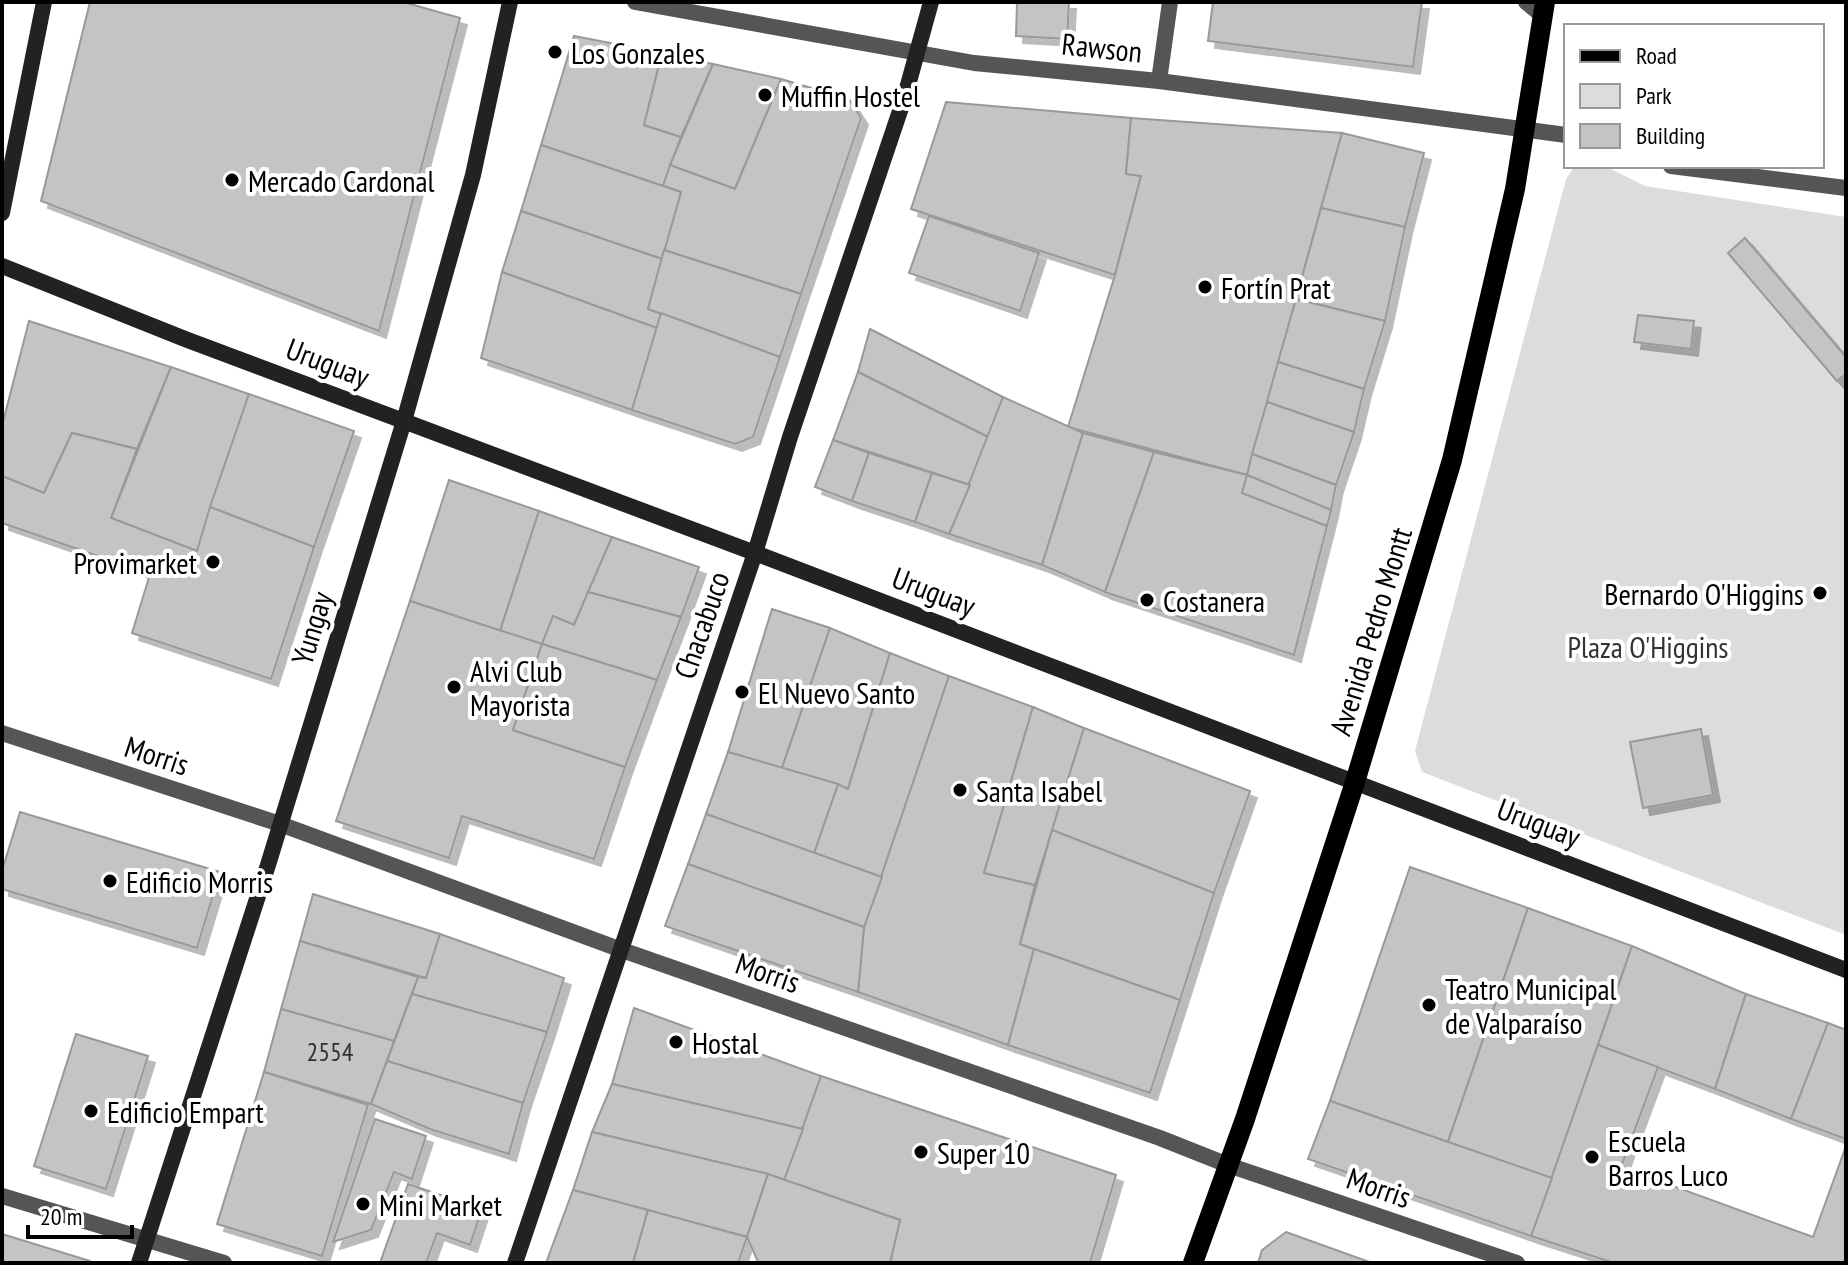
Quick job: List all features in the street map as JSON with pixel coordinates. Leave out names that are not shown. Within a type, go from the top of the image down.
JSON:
[{"type":"main road","name":"Avenida Pedro Montt","points":[[1193,1263],[1355,782],[1452,460],[1515,189],[1544,9]]},
{"type":"street","points":[[2,213],[44,2]]},
{"type":"street","name":"Yungay","points":[[139,1263],[280,824],[404,421],[473,175],[510,2]]},
{"type":"street","name":"Rawson","points":[[635,2],[974,63],[1159,81],[1564,135]]},
{"type":"street","name":"Chacabuco","points":[[515,1263],[755,553],[790,437],[918,54],[931,2]]},
{"type":"street","points":[[1159,81],[1170,2]]},
{"type":"street","points":[[1526,2],[1544,9]]},
{"type":"street","points":[[1687,168],[1846,188]]},
{"type":"street","name":"Uruguay","points":[[2,266],[185,339],[1846,970]]},
{"type":"street","name":"Morris","points":[[2,733],[280,824],[619,949],[1146,1133],[1228,1165],[1517,1263]]},
{"type":"street","points":[[2,1196],[224,1263]]},
{"type":"green space","name":"Plaza O'Higgins","points":[[1574,168],[1609,168],[1645,186],[1846,217],[1846,935],[1422,772],[1415,751],[1566,179]]},
{"type":"building","name":"Mercado Cardonal","points":[[90,2],[403,2],[460,18],[379,331],[41,201]]},
{"type":"building","points":[[1017,2],[1069,2],[1067,39],[1016,36]]},
{"type":"building","points":[[1213,2],[1422,2],[1413,67],[1208,41]]},
{"type":"building","points":[[574,36],[662,53],[644,125],[681,137],[663,186],[541,145]]},
{"type":"building","points":[[662,53],[713,64],[681,137],[644,125]]},
{"type":"building","points":[[713,64],[781,79],[735,189],[670,165]]},
{"type":"building","points":[[781,79],[849,99],[861,118],[801,294],[664,250],[681,192],[663,186],[670,165],[735,189]]},
{"type":"building","points":[[946,102],[1131,118],[1126,174],[1141,176],[1115,275],[911,209]]},
{"type":"building","name":"Fortín Prat","points":[[1131,118],[1342,133],[1247,475],[1068,427],[1115,275],[1141,176],[1126,174]]},
{"type":"building","points":[[1342,133],[1424,153],[1405,227],[1321,208]]},
{"type":"building","points":[[541,145],[681,192],[662,259],[521,211]]},
{"type":"building","points":[[1321,208],[1405,227],[1385,321],[1296,299]]},
{"type":"building","points":[[521,211],[662,259],[648,309],[661,313],[657,328],[502,272]]},
{"type":"building","points":[[929,216],[1039,253],[1020,311],[909,273]]},
{"type":"building","points":[[1745,238],[1846,357],[1846,374],[1837,381],[1728,253]]},
{"type":"building","points":[[664,250],[801,294],[780,357],[648,309]]},
{"type":"building","points":[[502,272],[657,328],[632,410],[481,358]]},
{"type":"building","points":[[1296,299],[1385,321],[1364,389],[1278,362]]},
{"type":"building","points":[[661,313],[780,357],[753,437],[735,444],[632,410]]},
{"type":"building","points":[[1638,315],[1694,321],[1691,349],[1634,342]]},
{"type":"building","points":[[29,321],[171,367],[137,449],[72,433],[44,493],[2,476],[2,426]]},
{"type":"building","points":[[870,329],[1003,397],[988,437],[858,372]]},
{"type":"building","points":[[1278,362],[1364,389],[1354,432],[1267,402]]},
{"type":"building","name":"Provimarket","points":[[171,367],[249,394],[197,551],[111,518]]},
{"type":"building","points":[[858,372],[988,437],[970,485],[833,440]]},
{"type":"building","points":[[249,394],[354,431],[314,547],[210,507]]},
{"type":"building","points":[[1003,397],[1083,433],[1042,565],[949,534]]},
{"type":"building","points":[[1267,402],[1354,432],[1336,485],[1252,454]]},
{"type":"building","name":"Provimarket","points":[[72,433],[137,449],[111,518],[197,551],[210,507],[314,547],[271,679],[132,633],[150,574],[2,523],[2,476],[44,493]]},
{"type":"building","points":[[1083,433],[1154,452],[1105,592],[1042,565]]},
{"type":"building","points":[[833,440],[869,453],[852,501],[815,487]]},
{"type":"building","points":[[1154,452],[1247,475],[1242,493],[1327,526],[1294,655],[1105,592]]},
{"type":"building","points":[[869,453],[932,473],[915,522],[852,501]]},
{"type":"building","points":[[1252,454],[1336,485],[1331,510],[1247,475]]},
{"type":"building","points":[[932,473],[970,485],[949,534],[915,522]]},
{"type":"building","points":[[1247,475],[1331,510],[1327,526],[1242,493]]},
{"type":"building","points":[[449,480],[539,511],[500,631],[410,601]]},
{"type":"building","points":[[539,511],[612,537],[574,625],[553,616],[542,644],[500,631]]},
{"type":"building","points":[[612,537],[699,567],[681,617],[588,592]]},
{"type":"building","points":[[588,592],[681,617],[657,680],[542,644],[553,616],[574,625]]},
{"type":"building","name":"Alvi Club Mayorista","points":[[410,601],[542,644],[513,730],[625,767],[594,859],[462,816],[449,858],[336,821]]},
{"type":"building","points":[[772,609],[830,628],[782,768],[728,752]]},
{"type":"building","points":[[830,628],[890,653],[848,789],[782,768]]},
{"type":"building","points":[[542,644],[657,680],[625,767],[513,730]]},
{"type":"building","points":[[890,653],[949,676],[882,877],[814,853],[838,784],[848,789]]},
{"type":"building","name":"Santa Isabel","points":[[949,676],[1033,707],[984,873],[1035,885],[1020,944],[1034,949],[1008,1045],[858,992],[864,927]]},
{"type":"building","points":[[1033,707],[1084,728],[1035,885],[984,873]]},
{"type":"building","points":[[1084,728],[1250,791],[1214,893],[1052,830]]},
{"type":"building","points":[[1701,729],[1713,795],[1643,808],[1630,742]]},
{"type":"building","points":[[728,752],[838,784],[814,853],[706,814]]},
{"type":"building","name":"Edificio Morris","points":[[20,812],[220,872],[197,948],[2,889],[2,871]]},
{"type":"building","points":[[706,814],[882,877],[864,927],[688,864]]},
{"type":"building","points":[[1052,830],[1214,893],[1180,1000],[1020,944]]},
{"type":"building","points":[[688,864],[864,927],[858,992],[665,926]]},
{"type":"building","name":"Teatro Municipal de Valparaíso","points":[[1410,867],[1528,908],[1448,1142],[1330,1101]]},
{"type":"building","points":[[313,894],[440,934],[426,978],[300,941]]},
{"type":"building","points":[[1528,908],[1632,946],[1552,1178],[1448,1142]]},
{"type":"building","points":[[440,934],[564,978],[547,1032],[412,994],[418,977],[426,978]]},
{"type":"building","points":[[300,941],[418,977],[394,1041],[281,1009]]},
{"type":"building","points":[[1632,946],[1746,994],[1715,1089],[1598,1045]]},
{"type":"building","points":[[1034,949],[1180,1000],[1150,1093],[1008,1045]]},
{"type":"building","points":[[412,994],[547,1032],[523,1103],[387,1061]]},
{"type":"building","points":[[1746,994],[1828,1023],[1791,1119],[1715,1089]]},
{"type":"building","name":"Hostal","points":[[634,1008],[821,1076],[803,1129],[612,1084]]},
{"type":"building","points":[[281,1009],[394,1041],[371,1104],[264,1072]]},
{"type":"building","points":[[1828,1023],[1846,1030],[1846,1139],[1791,1119]]},
{"type":"building","name":"Edificio Empart","points":[[76,1034],[148,1056],[106,1189],[34,1166]]},
{"type":"building","name":"Escuela Barros Luco","points":[[1598,1045],[1658,1067],[1621,1167],[1813,1237],[1846,1146],[1846,1263],[1614,1263],[1531,1236]]},
{"type":"building","points":[[387,1061],[523,1103],[509,1154],[430,1129],[371,1104]]},
{"type":"building","points":[[264,1072],[368,1105],[322,1256],[217,1224]]},
{"type":"building","name":"Super 10","points":[[821,1076],[1116,1175],[1090,1263],[890,1263],[900,1220],[784,1180]]},
{"type":"building","points":[[612,1084],[803,1129],[784,1180],[592,1132]]},
{"type":"building","points":[[1330,1101],[1552,1178],[1531,1236],[1308,1159]]},
{"type":"building","name":"Mini Market","points":[[375,1119],[426,1136],[412,1179],[394,1172],[371,1230],[333,1242]]},
{"type":"building","points":[[592,1132],[768,1174],[747,1237],[573,1190]]},
{"type":"building","points":[[768,1174],[900,1220],[890,1263],[758,1262],[747,1237]]},
{"type":"building","points":[[408,1184],[482,1209],[470,1245],[437,1233],[426,1263],[380,1263]]},
{"type":"building","points":[[573,1190],[648,1210],[633,1263],[546,1263]]},
{"type":"building","points":[[648,1210],[747,1237],[738,1263],[633,1263]]},
{"type":"building","points":[[1286,1232],[1372,1263],[1258,1263],[1262,1250]]},
{"type":"building","points":[[2,1234],[90,1261],[90,1263],[2,1263]]},
{"type":"place","name":"Los Gonzales","points":[[555,52]]},
{"type":"place","name":"Muffin Hostel","points":[[765,95]]},
{"type":"place","name":"Mercado Cardonal","points":[[232,180]]},
{"type":"place","name":"Fortín Prat","points":[[1205,287]]},
{"type":"place","name":"Provimarket","points":[[213,562]]},
{"type":"place","name":"Bernardo O'Higgins","points":[[1820,593]]},
{"type":"place","name":"Costanera","points":[[1147,600]]},
{"type":"place","name":"Alvi Club Mayorista","points":[[454,687]]},
{"type":"place","name":"El Nuevo Santo","points":[[742,692]]},
{"type":"place","name":"Santa Isabel","points":[[960,790]]},
{"type":"place","name":"Edificio Morris","points":[[110,881]]},
{"type":"place","name":"Teatro Municipal de Valparaíso","points":[[1429,1005]]},
{"type":"place","name":"Hostal","points":[[676,1042]]},
{"type":"place","name":"Edificio Empart","points":[[91,1111]]},
{"type":"place","name":"Super 10","points":[[921,1152]]},
{"type":"place","name":"Escuela Barros Luco","points":[[1592,1157]]},
{"type":"place","name":"Mini Market","points":[[363,1204]]}]
